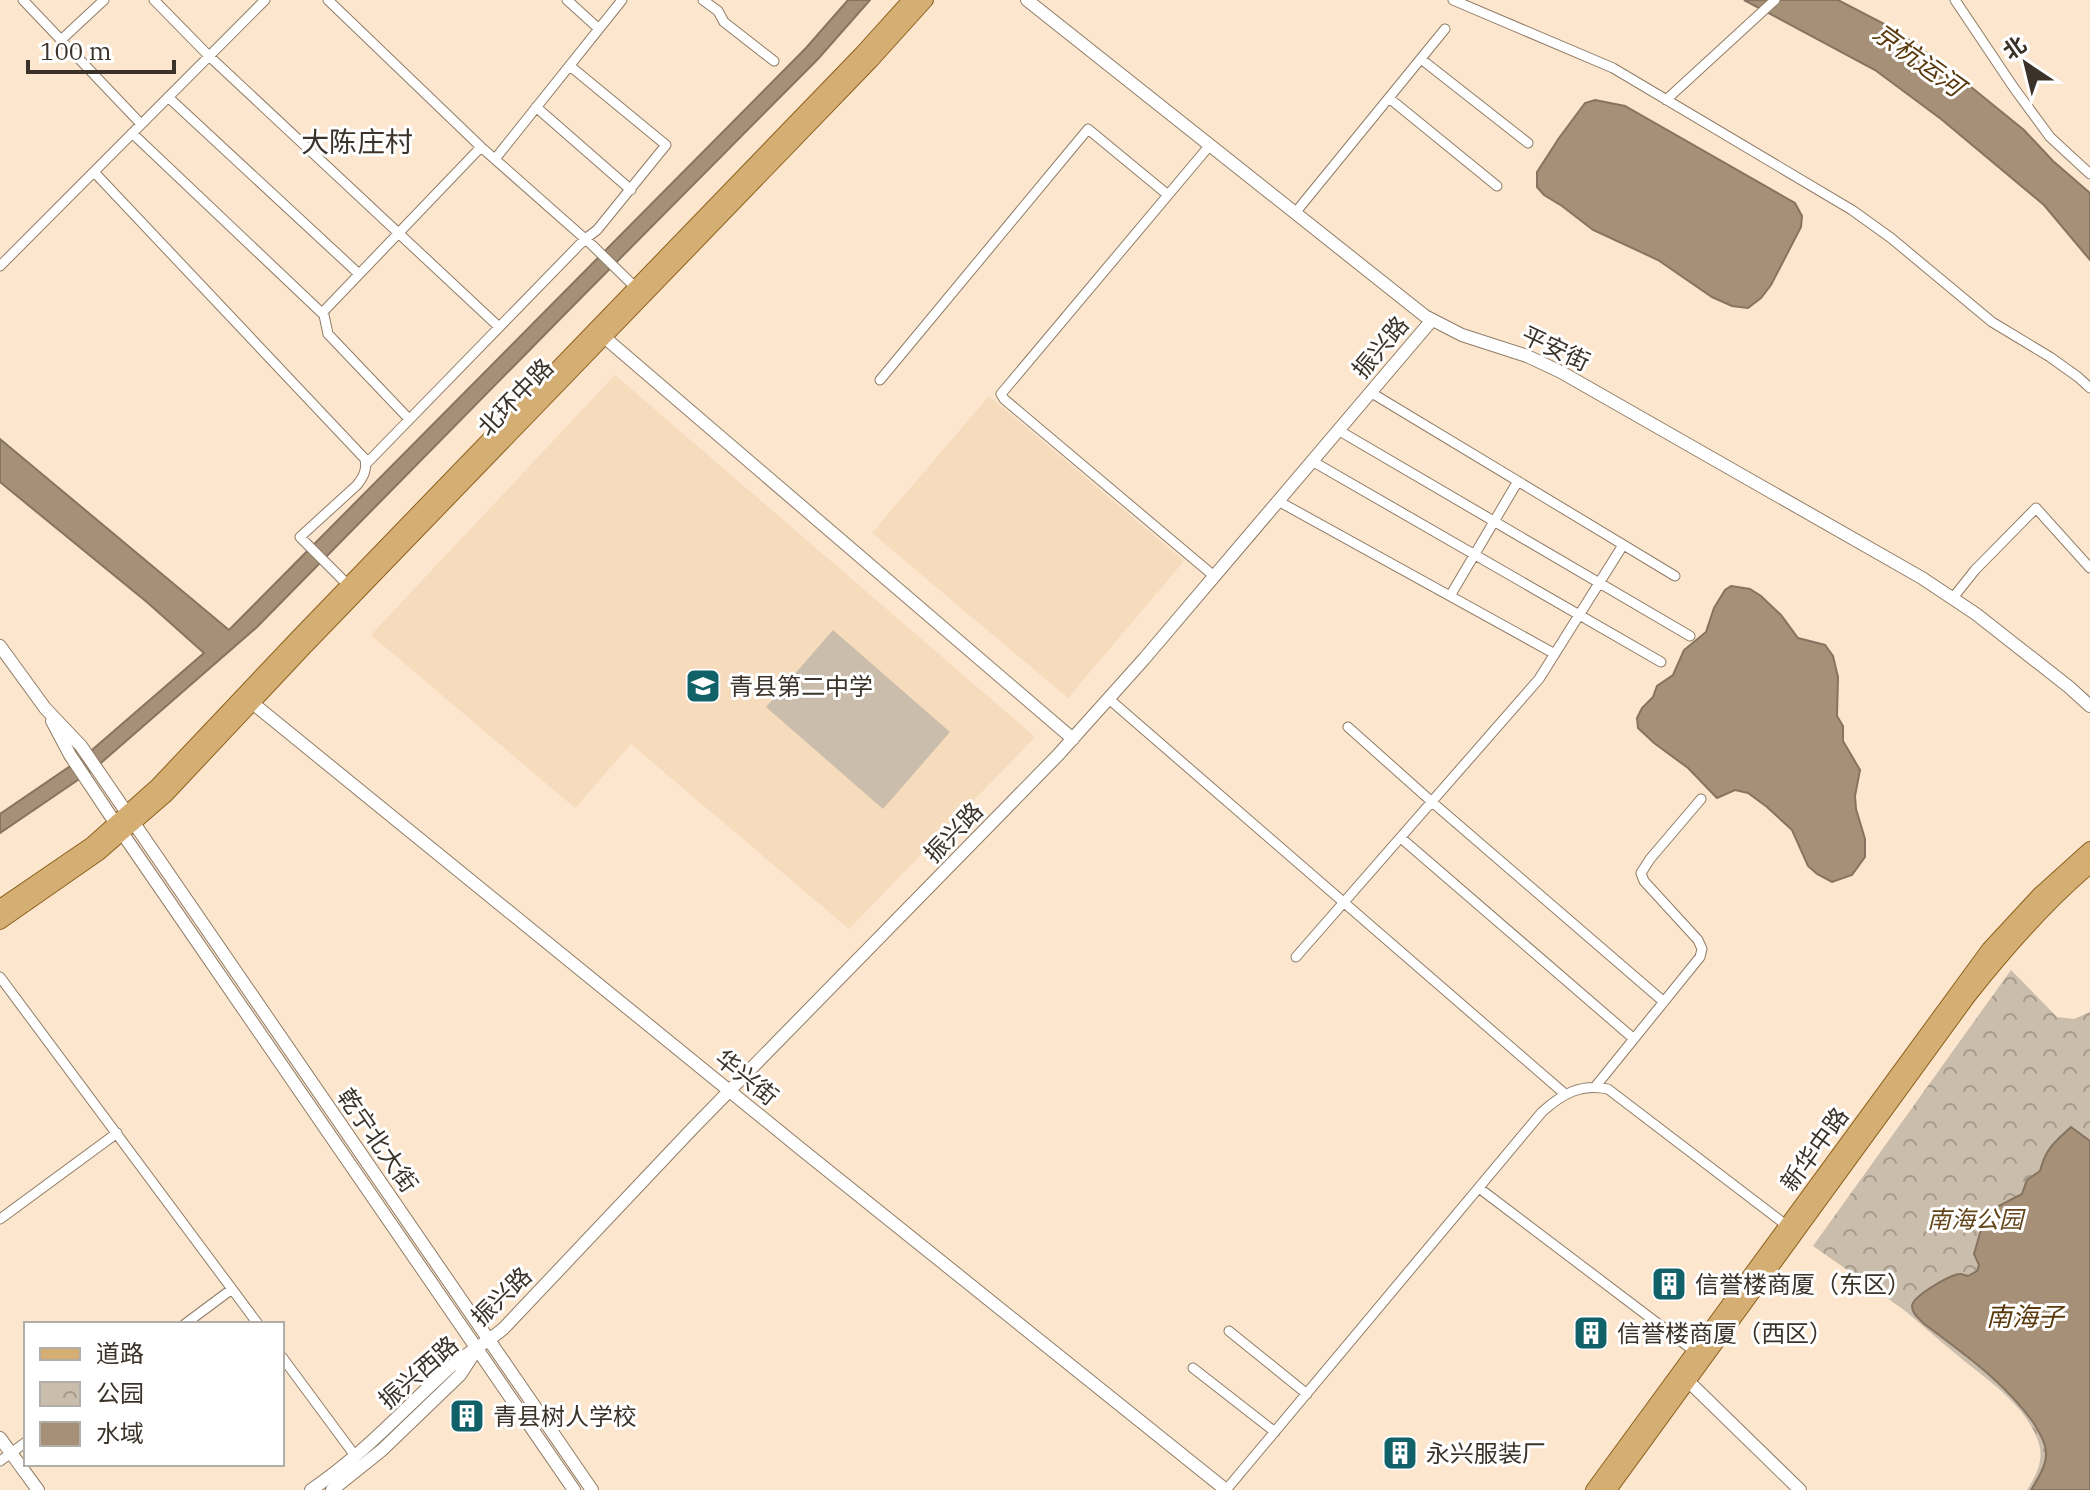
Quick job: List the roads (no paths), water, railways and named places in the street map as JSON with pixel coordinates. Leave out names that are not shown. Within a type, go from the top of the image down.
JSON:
[{"type":"main road","name":"北环中路","points":[[125,824],[166,795],[348,585],[910,0]]},
{"type":"main road","name":"北环中路","points":[[248,699],[604,337],[926,0]]},
{"type":"main road","points":[[0,907],[125,824]]},
{"type":"main road","points":[[0,922],[99,853],[125,824]]},
{"type":"main road","name":"新华中路","points":[[1609,1490],[1683,1377],[1694,1351],[1989,949],[2039,895],[2090,849]]},
{"type":"main road","name":"新华中路","points":[[1593,1490],[1683,1377],[1976,987],[2025,928],[2090,866]]},
{"type":"street","points":[[23,0],[141,124]]},
{"type":"street","points":[[61,40],[104,0]]},
{"type":"street","points":[[154,0],[209,56],[499,327]]},
{"type":"street","points":[[0,266],[265,0]]},
{"type":"street","points":[[328,0],[481,147],[635,287]]},
{"type":"street","points":[[567,0],[599,29]]},
{"type":"street","points":[[495,159],[622,0]]},
{"type":"street","points":[[703,0],[718,11],[724,22],[774,61]]},
{"type":"street","name":"平安街","points":[[1027,0],[1412,308],[1462,335],[1527,356],[1561,372],[1890,560],[1976,614],[2090,706]]},
{"type":"street","points":[[1453,0],[1613,68],[1852,210],[1891,238],[1992,322],[2050,357],[2090,388]]},
{"type":"street","points":[[1666,100],[1775,0]]},
{"type":"street","points":[[1955,0],[2050,137],[2090,174]]},
{"type":"street","points":[[1295,213],[1445,29]]},
{"type":"street","points":[[1421,59],[1528,143]]},
{"type":"street","points":[[366,464],[597,230],[666,145],[570,66]]},
{"type":"street","points":[[168,97],[359,274]]},
{"type":"street","points":[[1389,98],[1497,186]]},
{"type":"street","points":[[536,107],[631,190]]},
{"type":"street","points":[[880,380],[1088,129],[1168,195]]},
{"type":"street","points":[[132,133],[324,315],[328,334],[409,419]]},
{"type":"street","points":[[1210,145],[1001,394],[1214,576]]},
{"type":"street","points":[[322,313],[481,147]]},
{"type":"street","points":[[94,172],[365,459],[364,476],[357,485],[300,537],[348,585]]},
{"type":"street","name":"振兴路","points":[[477,1349],[504,1328],[729,1091],[1073,739],[1432,320]]},
{"type":"street","points":[[604,337],[1073,739]]},
{"type":"street","points":[[1370,392],[1675,576]]},
{"type":"street","points":[[1338,430],[1690,636]]},
{"type":"street","points":[[1312,461],[1661,662]]},
{"type":"street","points":[[1450,596],[1518,481]]},
{"type":"street","points":[[1278,501],[1555,654]]},
{"type":"street","points":[[1952,599],[1975,570],[2036,508],[2090,568]]},
{"type":"street","points":[[1296,957],[1524,698],[1580,616],[1623,545]]},
{"type":"street","points":[[0,646],[45,708],[81,746],[112,791],[125,824]]},
{"type":"street","name":"华兴街","points":[[248,699],[1226,1490]]},
{"type":"street","points":[[1109,699],[1565,1094]]},
{"type":"street","points":[[45,708],[70,755],[100,800],[125,824]]},
{"type":"street","points":[[1348,727],[1664,1002]]},
{"type":"street","points":[[1595,1087],[1700,957],[1702,949],[1693,933],[1644,881],[1641,873],[1701,799]]},
{"type":"street","name":"乾宁北大街","points":[[125,824],[592,1490]]},
{"type":"street","name":"乾宁北大街","points":[[125,824],[574,1490]]},
{"type":"street","points":[[1401,838],[1634,1039]]},
{"type":"street","points":[[0,977],[257,1322]]},
{"type":"street","points":[[1226,1490],[1542,1112],[1565,1094],[1584,1087],[1608,1089],[1786,1225]]},
{"type":"street","points":[[0,1219],[117,1133]]},
{"type":"street","points":[[1479,1188],[1694,1351]]},
{"type":"street","points":[[188,1322],[232,1289]]},
{"type":"street","points":[[1229,1331],[1307,1394]]},
{"type":"street","name":"振兴西路","points":[[311,1490],[356,1457],[453,1365],[477,1349]]},
{"type":"street","name":"振兴西路","points":[[332,1490],[362,1468],[460,1375],[477,1349]]},
{"type":"street","points":[[284,1360],[356,1457]]},
{"type":"street","points":[[1193,1368],[1275,1432]]},
{"type":"street","points":[[1683,1377],[1800,1490]]},
{"type":"street","points":[[0,1438],[6,1457],[38,1490]]},
{"type":"street","points":[[6,1457],[24,1444]]},
{"type":"water","points":[[848,0],[870,0],[818,59],[257,627],[94,769],[0,833],[0,814],[85,756],[204,653],[0,482],[0,439],[229,630],[806,48]]},
{"type":"water","name":"京杭运河","points":[[1744,0],[1838,0],[1896,30],[1955,74],[2024,130],[2053,161],[2090,193],[2090,260],[2044,205],[1941,119],[1875,70]]},
{"type":"water","points":[[1595,100],[1625,106],[1795,203],[1802,216],[1801,227],[1761,298],[1748,308],[1732,306],[1712,297],[1658,260],[1593,230],[1537,187],[1537,172],[1559,138],[1585,103]]},
{"type":"water","points":[[1731,586],[1750,589],[1761,596],[1781,615],[1798,638],[1825,645],[1833,656],[1838,677],[1837,716],[1843,726],[1843,741],[1860,770],[1855,796],[1865,839],[1865,857],[1852,875],[1832,882],[1817,874],[1808,866],[1792,830],[1767,807],[1748,793],[1735,790],[1717,798],[1688,768],[1638,728],[1637,718],[1642,708],[1653,697],[1657,686],[1673,675],[1684,650],[1706,632],[1714,608]]},
{"type":"water","name":"南海子","points":[[2071,1127],[2090,1141],[2090,1490],[2031,1490],[2046,1456],[2044,1443],[2033,1422],[1995,1380],[1923,1323],[1914,1314],[1912,1306],[1924,1293],[1945,1280],[1977,1271],[1979,1265],[1974,1254],[1985,1216],[2022,1194],[2027,1180],[2040,1171],[2051,1146]]},
{"type":"place","name":"青县第二中学","points":[[703,686]]},
{"type":"place","name":"信誉楼商厦（东区）","points":[[1669,1284]]},
{"type":"place","name":"信誉楼商厦（西区）","points":[[1591,1333]]},
{"type":"place","name":"青县树人学校","points":[[467,1416]]},
{"type":"place","name":"永兴服装厂","points":[[1400,1453]]},
{"type":"district","name":"大陈庄村","points":[[357,141]]},
{"type":"park label","name":"南海公园","points":[[1975,1219]]}]
